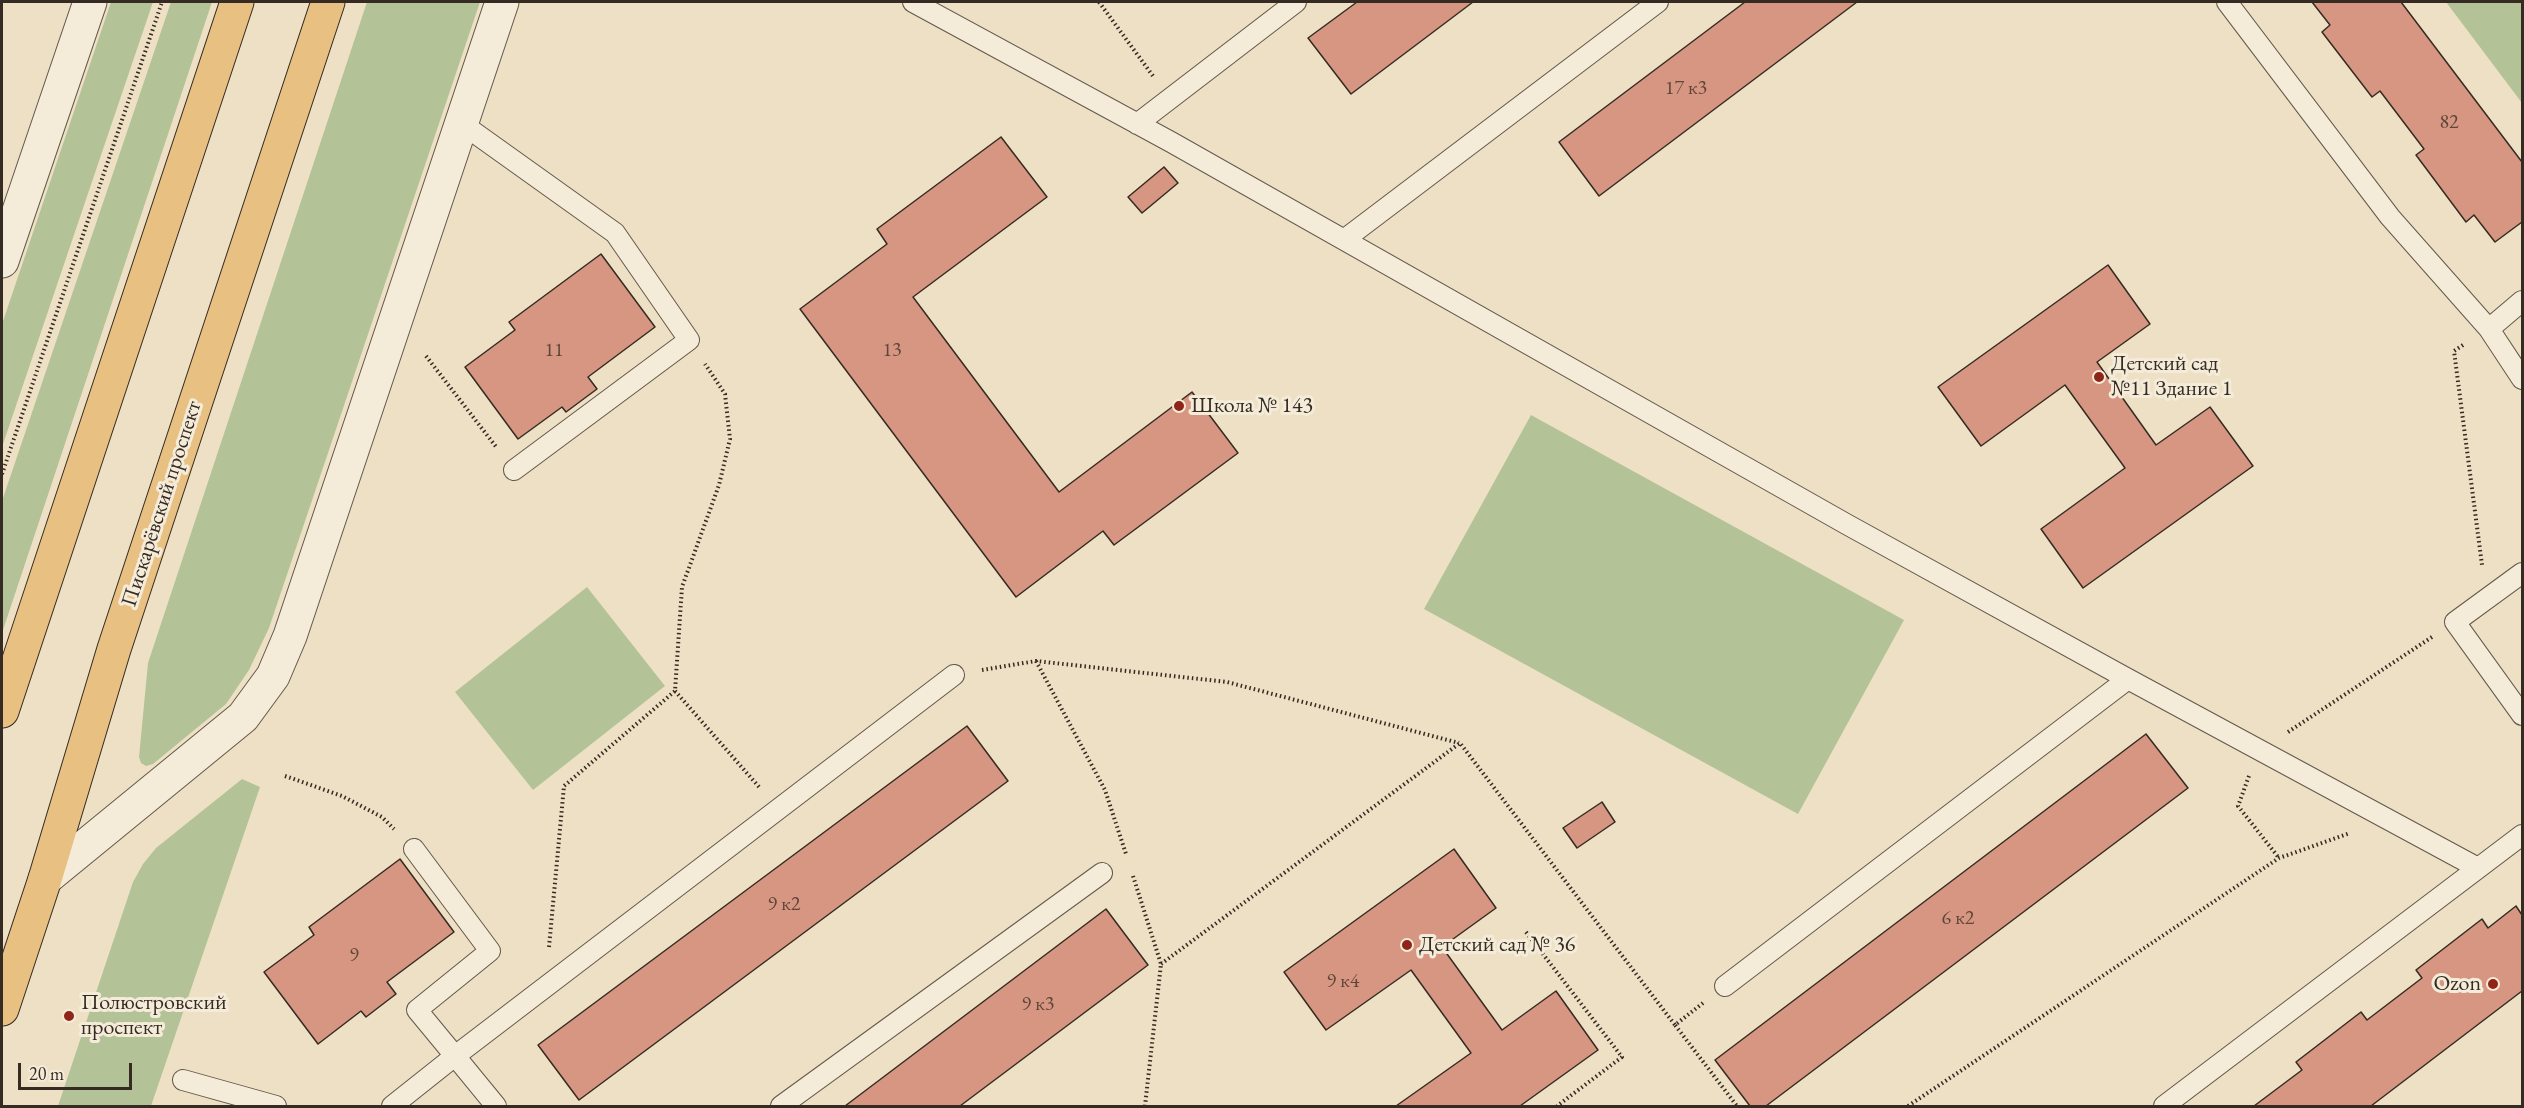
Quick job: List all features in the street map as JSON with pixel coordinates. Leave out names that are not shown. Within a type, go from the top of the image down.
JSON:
[{"type":"main road","points":[[2,711],[237,2]]},
{"type":"main road","name":"Пискарёвский проспект","points":[[2,1009],[45,879],[114,649],[328,2]]},
{"type":"street","points":[[2,261],[90,2]]},
{"type":"street","points":[[45,879],[243,717],[273,676],[294,624],[502,2]]},
{"type":"lane","points":[[914,2],[1345,240],[1848,525],[2259,751],[2478,868]]},
{"type":"lane","points":[[1137,124],[1296,2]]},
{"type":"lane","points":[[1345,240],[1658,2]]},
{"type":"lane","points":[[2228,2],[2390,217],[2489,329],[2523,379]]},
{"type":"lane","points":[[461,123],[615,233],[689,339],[514,470]]},
{"type":"lane","points":[[2489,329],[2523,301]]},
{"type":"lane","points":[[2523,573],[2455,622],[2523,715]]},
{"type":"lane","points":[[392,1107],[545,987],[954,675]]},
{"type":"lane","points":[[1725,986],[2128,679]]},
{"type":"lane","points":[[2164,1107],[2523,835]]},
{"type":"lane","points":[[414,849],[490,951],[417,1010],[496,1107]]},
{"type":"lane","points":[[781,1107],[1102,873]]},
{"type":"lane","points":[[183,1080],[276,1107]]},
{"type":"path","points":[[2,474],[162,2]]},
{"type":"path","points":[[1099,2],[1170,99]]},
{"type":"path","points":[[2487,601],[2454,351],[2489,329]]},
{"type":"path","points":[[689,339],[725,394],[730,439],[719,485],[682,587],[675,691],[778,809]]},
{"type":"path","points":[[426,356],[514,470]]},
{"type":"path","points":[[2279,858],[2238,806],[2259,751],[2455,622]]},
{"type":"path","points":[[954,675],[1036,661],[1227,682],[1460,743],[1737,1107]]},
{"type":"path","points":[[545,987],[564,786],[675,691]]},
{"type":"path","points":[[1161,964],[1460,743]]},
{"type":"path","points":[[285,776],[342,796],[382,817],[414,849]]},
{"type":"path","points":[[1908,1107],[2279,858],[2389,820]]},
{"type":"path","points":[[1526,932],[1622,1057],[1557,1107]]},
{"type":"path","points":[[1675,1024],[1725,986]]},
{"type":"green space","points":[[111,2],[153,2],[2,447],[2,324]]},
{"type":"green space","points":[[171,2],[212,2],[2,633],[2,501]]},
{"type":"green space","points":[[367,2],[480,2],[269,628],[249,670],[226,704],[153,764],[146,766],[141,763],[139,757],[148,663]]},
{"type":"green space","points":[[2446,2],[2522,2],[2522,103]]},
{"type":"green space","points":[[1531,415],[1904,620],[1798,814],[1424,609]]},
{"type":"green space","points":[[587,587],[665,686],[533,790],[455,692]]},
{"type":"green space","points":[[242,779],[260,787],[151,1106],[58,1106],[133,882],[143,864],[156,848]]},
{"type":"building","points":[[1357,2],[1473,2],[1351,94],[1308,38]]},
{"type":"building","points":[[1745,2],[1857,2],[1599,196],[1559,142]]},
{"type":"building","points":[[2312,2],[2401,2],[2522,162],[2522,222],[2495,242],[2474,215],[2466,222],[2416,155],[2424,149],[2380,91],[2372,97],[2322,32],[2330,25]]},
{"type":"building","points":[[1001,137],[1047,197],[913,297],[1059,492],[1192,392],[1238,453],[1114,545],[1103,531],[1016,597],[800,309],[887,244],[877,229]]},
{"type":"building","points":[[1164,167],[1178,183],[1142,213],[1128,197]]},
{"type":"building","points":[[601,254],[655,327],[588,377],[597,389],[566,412],[562,407],[518,439],[465,367],[515,330],[509,322]]},
{"type":"building","points":[[2108,265],[2150,324],[2097,362],[2156,445],[2210,407],[2253,466],[2083,588],[2041,529],[2125,468],[2065,385],[1981,446],[1938,387]]},
{"type":"building","points":[[967,726],[1008,781],[579,1100],[538,1045]]},
{"type":"building","points":[[2146,734],[2188,788],[1766,1106],[1750,1106],[1715,1060]]},
{"type":"building","points":[[1602,802],[1615,822],[1577,848],[1563,828]]},
{"type":"building","points":[[1454,849],[1496,908],[1442,947],[1502,1030],[1556,991],[1598,1050],[1520,1106],[1396,1106],[1471,1053],[1411,970],[1326,1030],[1284,972]]},
{"type":"building","points":[[400,859],[454,932],[387,982],[396,994],[366,1017],[361,1011],[318,1044],[264,972],[314,935],[309,927]]},
{"type":"building","points":[[2516,906],[2522,915],[2522,991],[2371,1106],[2254,1106],[2302,1070],[2296,1062],[2361,1012],[2367,1020],[2422,978],[2416,970],[2482,919],[2488,928]]},
{"type":"building","points":[[1106,909],[1148,965],[960,1106],[845,1106]]},
{"type":"place","name":"Детский сад №11 Здание 1","points":[[2099,377]]},
{"type":"place","name":"Школа № 143","points":[[1179,406]]},
{"type":"place","name":"Детский сад № 36","points":[[1407,945]]},
{"type":"place","name":"Ozon","points":[[2493,984]]},
{"type":"place","name":"Полюстровский проспект","points":[[69,1016]]}]
